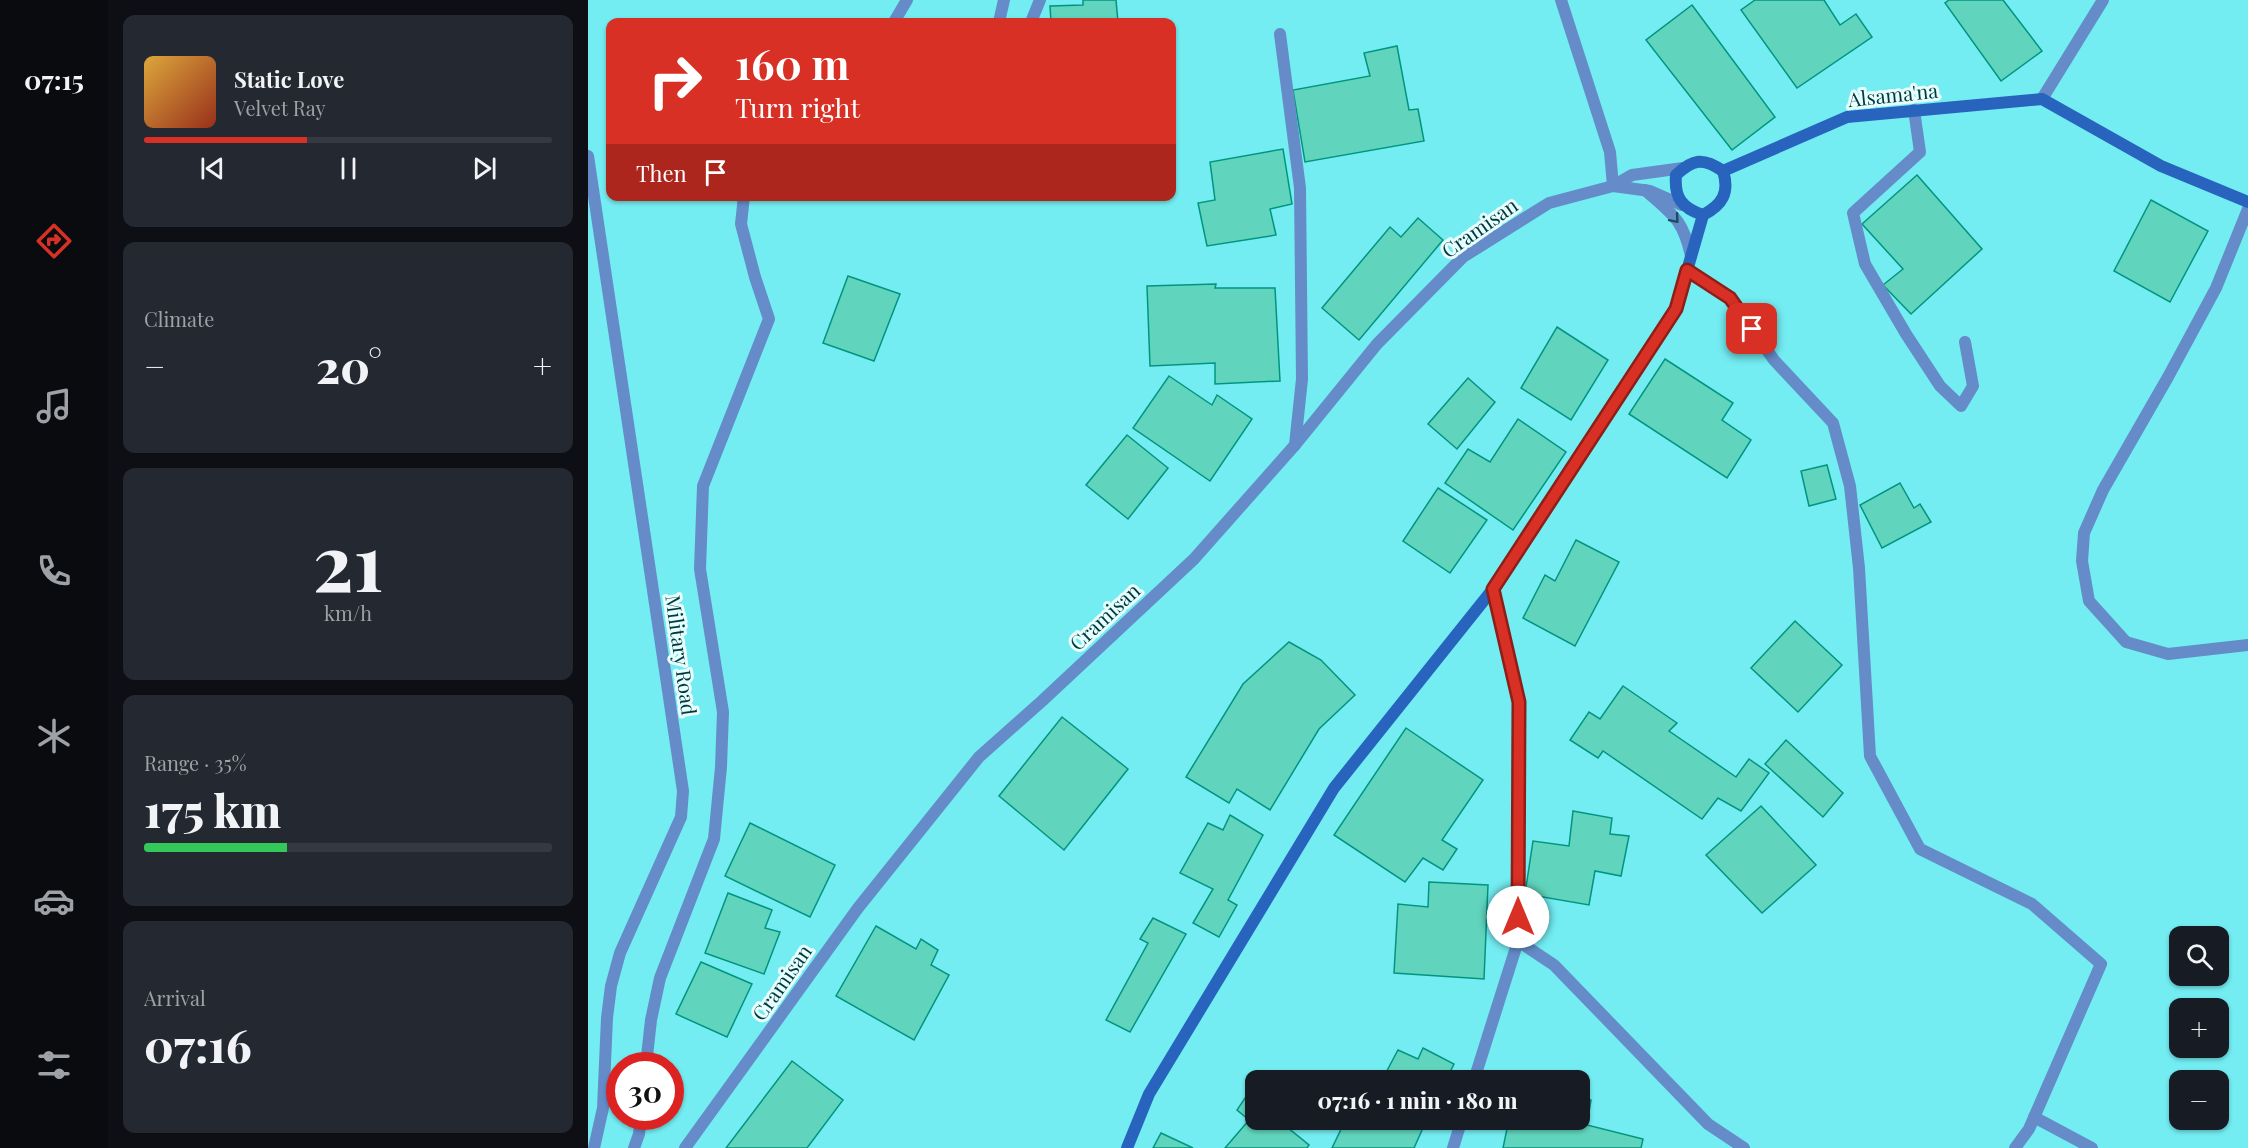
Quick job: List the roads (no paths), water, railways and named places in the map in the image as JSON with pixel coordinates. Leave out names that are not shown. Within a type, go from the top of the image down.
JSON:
[{"type":"street","points":[[896,18],[907,0]]},
{"type":"street","points":[[1000,18],[1004,0]]},
{"type":"street","points":[[1033,18],[1040,0]]},
{"type":"street","points":[[1560,0],[1610,152],[1613,186]]},
{"type":"street","points":[[2103,0],[2042,99],[2162,166],[2248,202]]},
{"type":"street","points":[[1280,34],[1300,188],[1302,379],[1295,445]]},
{"type":"street","name":"Alsama'na","points":[[1723,171],[1846,117],[2042,99]]},
{"type":"street","points":[[1914,110],[1920,152],[1853,213],[1864,264],[1940,386],[1960,406],[1973,386],[1965,342]]},
{"type":"street","name":"Military Road","points":[[588,156],[683,791],[681,818],[620,953],[611,986],[607,1018],[603,1108],[594,1148]]},
{"type":"street","points":[[1127,1148],[1149,1094],[1334,788],[1493,589],[1676,309],[1703,215],[1716,207],[1724,198],[1727,188],[1723,171],[1702,161],[1683,168],[1676,175],[1675,186],[1682,205]]},
{"type":"street","points":[[1613,186],[1632,175],[1683,168]]},
{"type":"street","points":[[1613,186],[1645,190],[1703,215]]},
{"type":"street","name":"Cramisan","points":[[685,1148],[858,908],[979,757],[1194,558],[1295,445],[1377,344],[1462,257],[1549,203],[1613,186]]},
{"type":"street","points":[[1645,190],[1676,218],[1686,233],[1691,256]]},
{"type":"street","points":[[647,1052],[651,1020],[660,978],[714,839],[721,767],[723,712],[700,569],[704,486],[769,319],[741,225],[743,201]]},
{"type":"street","points":[[2248,209],[2216,288],[2103,490],[2084,533],[2082,561],[2090,601],[2126,642],[2168,654],[2248,645]]},
{"type":"street","points":[[1687,270],[1730,298],[1774,360],[1833,423],[1850,486],[1859,568],[1870,756],[1920,849],[2032,904],[2101,964],[2030,1129],[2015,1148]]},
{"type":"street","points":[[1477,1070],[1518,941],[1519,702],[1493,589]]},
{"type":"street","points":[[1518,941],[1554,965],[1708,1124],[1744,1148]]},
{"type":"street","points":[[2034,1117],[2092,1148]]},
{"type":"street","points":[[634,1148],[639,1130]]},
{"type":"street","points":[[1453,1148],[1459,1130]]}]
